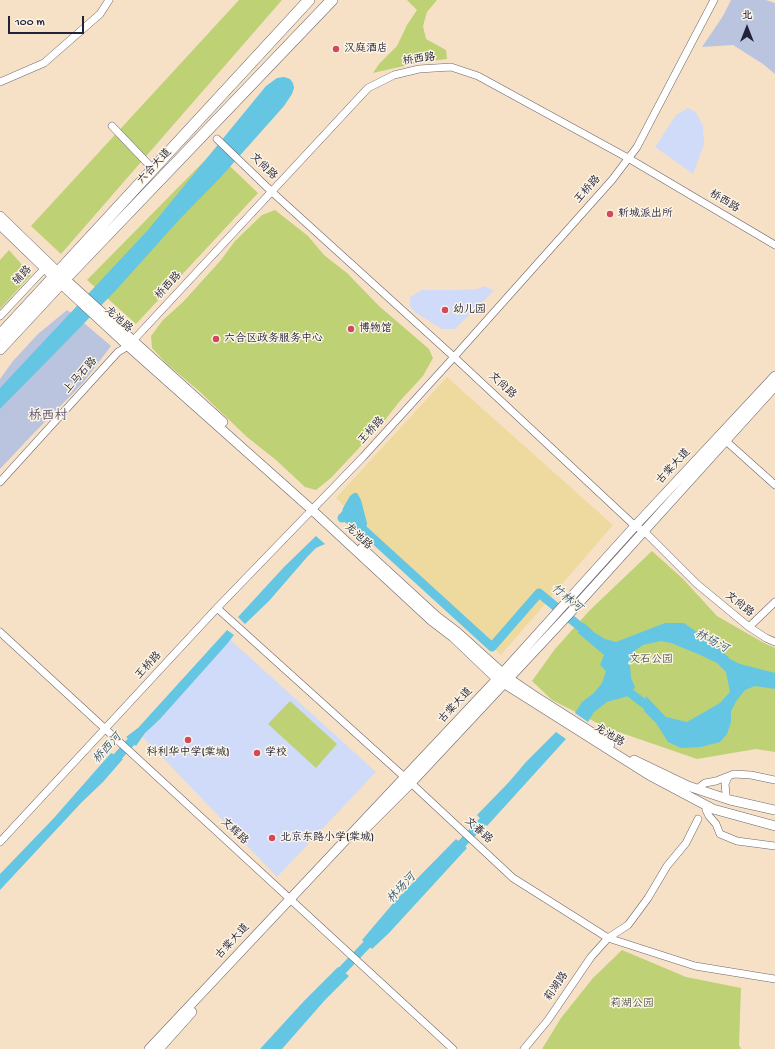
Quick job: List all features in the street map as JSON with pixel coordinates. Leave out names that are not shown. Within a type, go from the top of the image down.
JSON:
[{"type":"highway","name":"六合大道","points":[[0,349],[153,169],[309,0]]},
{"type":"highway","name":"六合大道","points":[[0,335],[59,278],[332,0]]},
{"type":"main road","name":"龙池路","points":[[0,216],[59,278],[313,507],[436,616],[457,632],[503,678],[649,775],[713,809],[775,826]]},
{"type":"main road","name":"龙池路","points":[[0,226],[45,268],[59,278]]},
{"type":"main road","name":"古棠大道","points":[[149,1049],[408,780],[503,678],[635,526],[775,376]]},
{"type":"main road","name":"古棠大道","points":[[503,678],[569,614],[775,386]]},
{"type":"main road","name":"龙池路","points":[[503,678],[636,761],[688,786],[775,810]]},
{"type":"main road","name":"古棠大道","points":[[159,1049],[292,900]]},
{"type":"street","points":[[0,82],[44,64],[100,14],[109,0]]},
{"type":"street","name":"王桥路","points":[[0,842],[217,608],[363,456],[454,357],[612,180],[637,147],[714,0]]},
{"type":"street","name":"桥西路","points":[[131,343],[368,88],[394,75],[420,68],[451,67],[478,76],[628,158],[775,245]]},
{"type":"street","points":[[112,126],[153,169]]},
{"type":"street","name":"文尚路","points":[[218,139],[272,192],[454,357],[635,526],[644,531],[697,584],[749,627],[775,642]]},
{"type":"street","name":"辅路","points":[[0,316],[45,268]]},
{"type":"street","name":"上马石路","points":[[0,482],[118,352],[131,343]]},
{"type":"street","points":[[726,441],[775,485]]},
{"type":"street","points":[[749,627],[775,602]]},
{"type":"street","name":"文春路","points":[[217,608],[408,780],[513,878],[608,938],[695,966],[775,979]]},
{"type":"street","name":"文辉路","points":[[0,632],[453,1049]]},
{"type":"street","points":[[701,786],[705,783],[734,774],[751,775],[775,780]]},
{"type":"street","points":[[728,777],[725,784],[728,797]]},
{"type":"street","points":[[706,810],[716,824],[720,834],[737,841],[775,846]]},
{"type":"street","points":[[716,824],[721,813]]},
{"type":"street","name":"莉湖路","points":[[524,1049],[548,1020],[591,957],[608,938],[628,925],[648,898],[667,866],[686,843],[698,819]]},
{"type":"shaded area","points":[[731,0],[766,0],[775,3],[775,74],[763,64],[733,45],[702,47],[723,16]]},
{"type":"shaded area","points":[[688,108],[696,112],[703,126],[704,144],[693,174],[655,147],[676,115]]},
{"type":"shaded area","name":"幼儿园","points":[[485,286],[494,291],[455,329],[442,329],[416,313],[410,306],[410,297],[422,290],[477,289]]},
{"type":"shaded area","points":[[67,310],[111,346],[83,383],[0,469],[0,379],[13,361],[38,334]]},
{"type":"shaded area","name":"学校","points":[[225,635],[376,772],[277,877],[141,735]]},
{"type":"green space","points":[[239,0],[282,0],[61,254],[31,226]]},
{"type":"green space","points":[[407,0],[437,0],[427,12],[423,26],[426,39],[446,50],[447,59],[417,63],[373,73],[379,64],[397,46],[407,25],[417,10]]},
{"type":"green space","points":[[214,151],[258,193],[136,324],[87,280]]},
{"type":"green space","points":[[275,210],[308,236],[324,255],[347,273],[379,306],[429,349],[433,358],[423,376],[385,420],[331,478],[316,490],[305,487],[276,460],[247,437],[199,391],[167,364],[152,348],[151,336],[163,320],[183,302],[221,260],[235,241],[262,215]]},
{"type":"green space","points":[[9,250],[31,275],[0,309],[0,260]]},
{"type":"green space","name":"文石公园","points":[[652,551],[683,579],[717,616],[775,648],[775,752],[756,749],[697,759],[607,728],[552,700],[532,681],[555,649],[590,610]]},
{"type":"green space","points":[[290,701],[337,744],[316,768],[268,724]]},
{"type":"green space","name":"莉湖公园","points":[[622,950],[686,977],[741,988],[739,1045],[741,1049],[542,1049],[561,1018],[593,978]]},
{"type":"sand","points":[[447,377],[613,525],[501,655],[336,498]]},
{"type":"water","points":[[284,77],[290,79],[294,88],[284,106],[220,178],[178,221],[117,289],[0,409],[0,388],[148,230],[266,86],[277,78]]},
{"type":"water","points":[[357,493],[361,500],[367,523],[366,532],[356,528],[342,512],[350,496]]},
{"type":"water","points":[[316,536],[325,544],[316,548],[308,556],[269,601],[245,624],[238,617],[284,567]]},
{"type":"water","points":[[584,623],[595,633],[605,639],[616,642],[665,623],[684,623],[718,647],[730,659],[740,664],[775,673],[775,689],[755,686],[745,690],[731,711],[731,722],[727,734],[720,742],[701,747],[681,748],[668,742],[656,723],[644,711],[646,696],[666,717],[687,722],[720,703],[730,692],[726,672],[717,663],[671,643],[661,641],[643,645],[633,652],[630,664],[631,678],[635,687],[628,696],[607,702],[594,712],[588,722],[575,713],[582,702],[594,693],[602,683],[606,671],[600,665],[604,655],[578,633]]},
{"type":"water","points":[[227,630],[234,635],[227,644],[160,719],[145,733],[136,746],[126,737],[138,728]]},
{"type":"water","points":[[556,732],[566,739],[487,826],[477,815]]},
{"type":"water","points":[[111,753],[123,759],[0,890],[0,874],[53,819]]},
{"type":"water","points":[[456,839],[467,848],[389,933],[372,949],[362,940],[396,900]]},
{"type":"water","points":[[338,967],[349,976],[325,1000],[282,1049],[260,1049],[304,1001]]},
{"type":"waterway","name":"竹林河","points":[[342,518],[344,516],[366,532],[492,647],[539,593],[589,634]]},
{"type":"waterway","name":"竹林河","points":[[624,685],[625,689],[654,711]]},
{"type":"waterway","name":"桥西河","points":[[110,765],[139,733]]},
{"type":"waterway","name":"林场河","points":[[454,852],[490,814]]},
{"type":"waterway","name":"林场河","points":[[334,979],[375,936]]},
{"type":"place","name":"汉庭酒店","points":[[336,49]]},
{"type":"place","name":"新城派出所","points":[[610,214]]},
{"type":"place","name":"幼儿园","points":[[445,310]]},
{"type":"place","name":"博物馆","points":[[351,329]]},
{"type":"place","name":"六合区政务服务中心","points":[[216,339]]},
{"type":"place","name":"科利华中学(棠城)","points":[[188,740]]},
{"type":"place","name":"学校","points":[[257,753]]},
{"type":"place","name":"北京东路小学(棠城)","points":[[272,838]]},
{"type":"district","name":"桥西村","points":[[48,417]]}]
